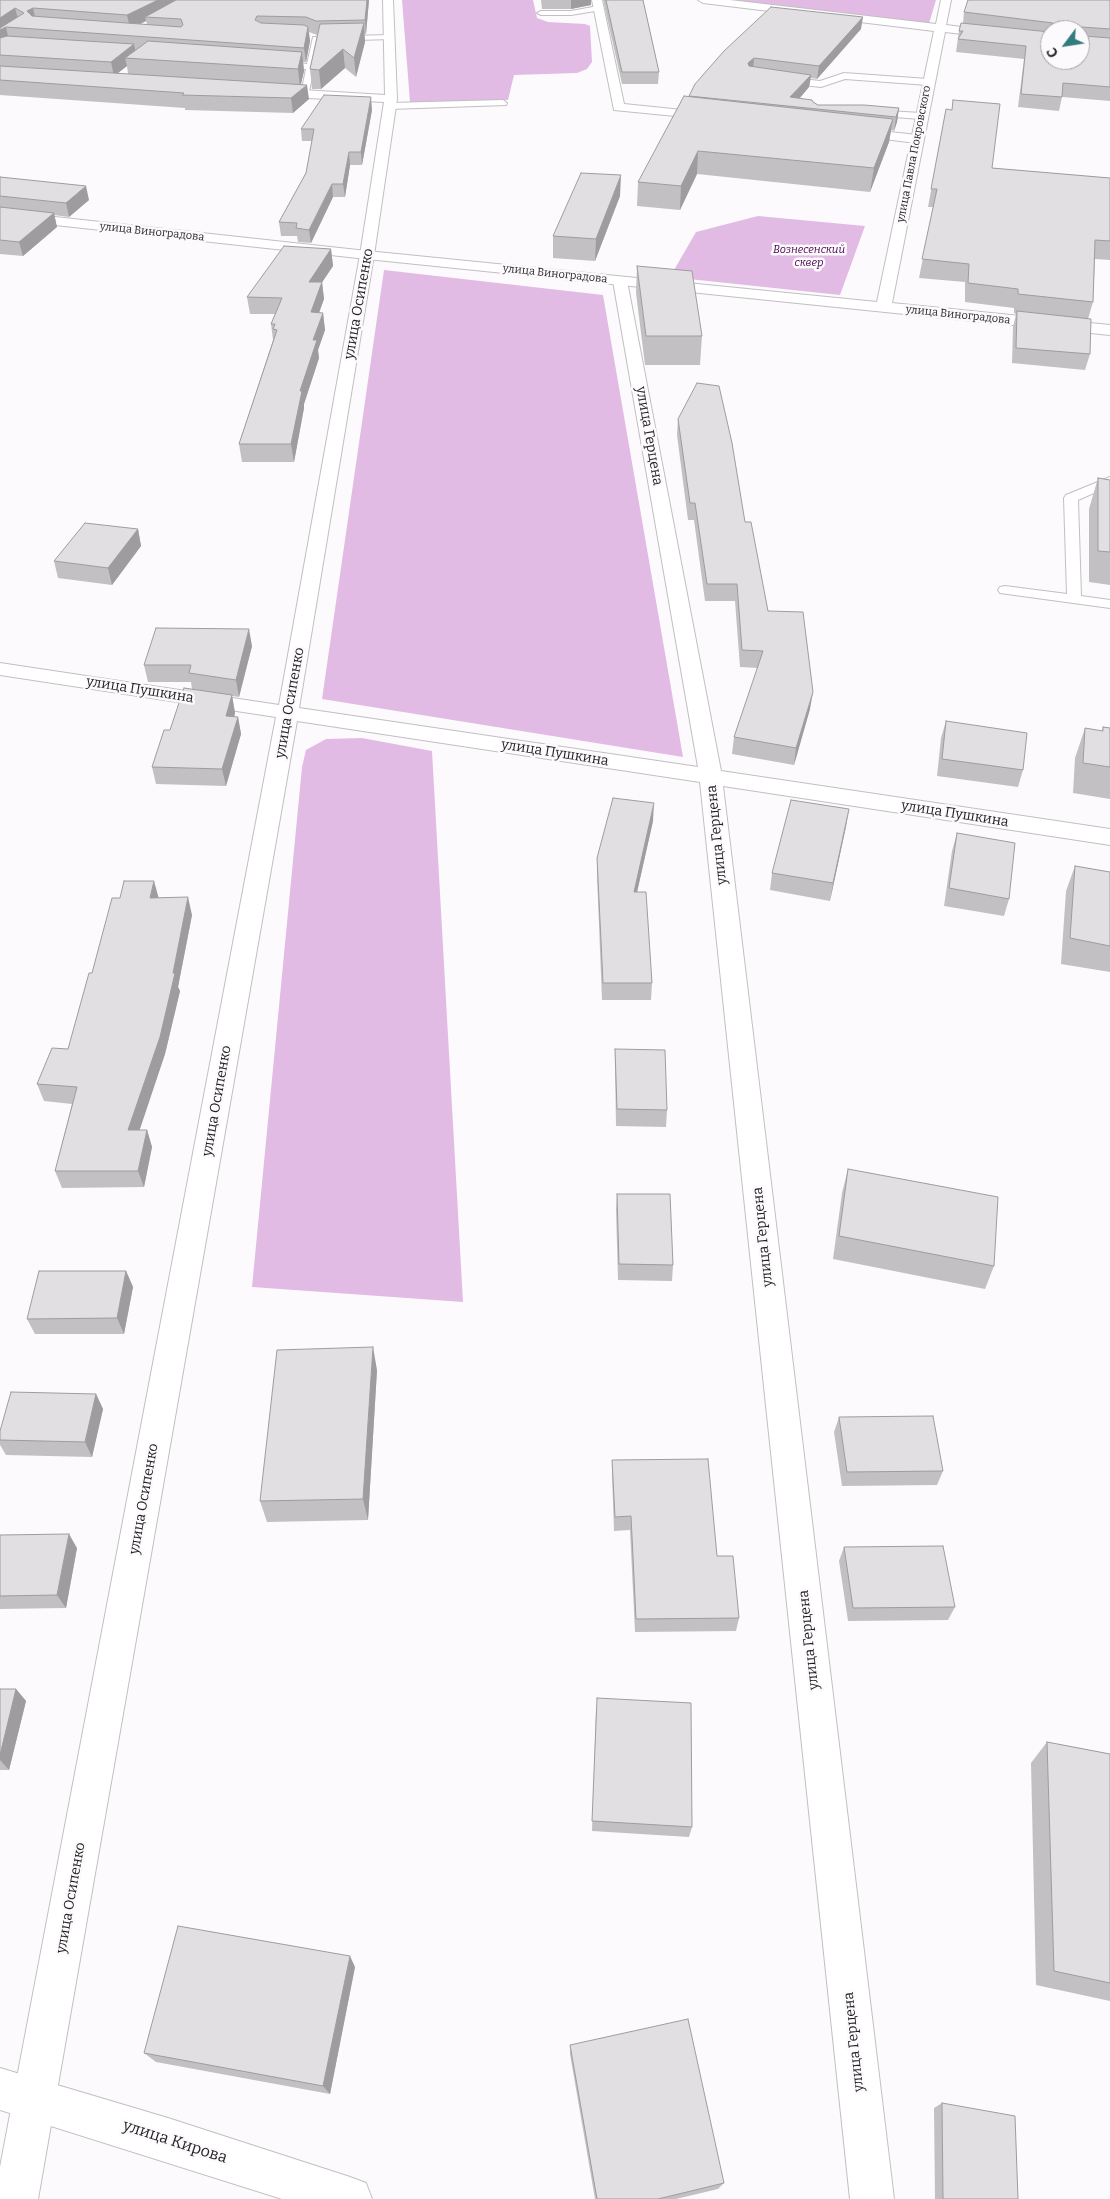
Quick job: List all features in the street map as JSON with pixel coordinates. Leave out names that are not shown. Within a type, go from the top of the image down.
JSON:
[{"type":"street","name":"улица Осипенко","points":[[16,2199],[17,2093],[288,712],[367,255],[391,103],[388,0]]},
{"type":"street","points":[[703,0],[1040,39]]},
{"type":"street","name":"улица Павла Покровского","points":[[883,308],[946,0]]},
{"type":"street","points":[[598,4],[592,21],[618,107],[724,118]]},
{"type":"street","points":[[257,91],[391,103]]},
{"type":"street","points":[[840,131],[917,139]]},
{"type":"street","name":"улица Виноградова","points":[[0,215],[367,255],[1110,330]]},
{"type":"street","name":"улица Герцена","points":[[620,281],[711,776],[872,2199]]},
{"type":"street","name":"улица Пушкина","points":[[0,669],[1110,837]]},
{"type":"street","name":"улица Кирова","points":[[17,2093],[350,2199]]},
{"type":"lane","points":[[541,13],[570,13],[598,4]]},
{"type":"lane","points":[[570,13],[576,18],[592,21]]},
{"type":"lane","points":[[305,94],[310,67],[311,37],[389,38]]},
{"type":"lane","points":[[263,63],[310,67]]},
{"type":"lane","points":[[778,79],[821,84],[844,76],[855,76],[928,82]]},
{"type":"lane","points":[[391,103],[502,103]]},
{"type":"lane","points":[[857,113],[921,116]]},
{"type":"lane","points":[[1074,599],[1071,498],[1110,481]]},
{"type":"lane","points":[[1005,590],[1110,604]]},
{"type":"green space","points":[[402,0],[533,0],[537,18],[548,22],[585,24],[590,26],[592,62],[587,69],[577,73],[514,75],[508,100],[410,102]]},
{"type":"green space","points":[[703,0],[936,0],[928,27]]},
{"type":"green space","name":"Вознесенский сквер","points":[[758,216],[865,226],[840,295],[670,277],[696,232]]},
{"type":"green space","points":[[384,270],[603,295],[683,757],[322,699]]},
{"type":"green space","points":[[362,738],[432,751],[463,1302],[252,1287],[302,767],[306,750],[326,739]]},
{"type":"building","points":[[0,0],[158,0],[127,15],[33,8],[27,11],[32,16],[181,27],[183,25],[181,19],[145,17],[176,0],[367,0],[365,20],[316,21],[306,17],[257,16],[255,20],[261,23],[304,25],[308,27],[304,48],[6,27],[0,30],[0,28],[24,13],[15,8],[0,18]]},
{"type":"building","points":[[606,0],[643,0],[659,72],[622,72]]},
{"type":"building","points":[[968,0],[1110,0],[1110,29],[1090,28],[1090,20],[1040,21],[964,12]]},
{"type":"building","points":[[771,7],[863,17],[819,66],[754,58],[748,63],[749,66],[811,75],[790,97],[812,100],[818,105],[864,105],[899,108],[896,117],[689,96],[695,84],[724,51]]},
{"type":"building","points":[[364,23],[354,58],[343,49],[319,70],[310,69],[320,24]]},
{"type":"building","points":[[961,23],[1040,31],[1040,70],[1090,70],[1090,37],[1110,38],[1110,87],[1063,83],[1062,97],[1021,94],[1026,46],[958,39],[963,31],[959,31]]},
{"type":"building","points":[[7,36],[134,44],[111,62],[0,55],[0,38]]},
{"type":"building","points":[[148,41],[302,52],[298,69],[125,58]]},
{"type":"building","points":[[0,66],[307,85],[291,98],[182,95],[184,93],[0,80]]},
{"type":"building","points":[[324,95],[371,97],[361,152],[349,152],[343,184],[332,184],[309,230],[296,228],[297,223],[279,222],[306,173],[314,129],[301,129]]},
{"type":"building","points":[[684,96],[893,119],[874,168],[698,151],[681,186],[638,182]]},
{"type":"building","points":[[953,100],[1000,104],[992,168],[1110,178],[1110,241],[1095,240],[1093,302],[1018,294],[1018,289],[968,283],[969,264],[922,259],[937,189],[931,189],[946,109],[952,110]]},
{"type":"building","points":[[581,173],[621,175],[596,239],[553,236]]},
{"type":"building","points":[[0,177],[86,186],[66,203],[0,196]]},
{"type":"building","points":[[0,207],[54,213],[19,242],[0,240]]},
{"type":"building","points":[[284,246],[331,249],[309,282],[322,282],[311,312],[323,313],[313,340],[317,340],[300,391],[302,391],[291,444],[239,444],[277,330],[273,329],[275,324],[271,324],[282,298],[247,297]]},
{"type":"building","points":[[637,266],[692,271],[702,336],[646,336]]},
{"type":"building","points":[[1017,311],[1091,319],[1090,354],[1016,348]]},
{"type":"building","points":[[697,383],[719,386],[732,443],[745,522],[751,522],[768,611],[803,612],[813,692],[796,748],[734,737],[763,651],[742,650],[737,584],[707,584],[695,503],[690,503],[678,419]]},
{"type":"building","points":[[1098,478],[1110,480],[1110,552],[1098,551]]},
{"type":"building","points":[[85,523],[138,529],[108,568],[54,561]]},
{"type":"building","points":[[156,628],[249,629],[236,680],[189,673],[191,665],[144,665]]},
{"type":"building","points":[[184,688],[232,695],[226,716],[238,717],[222,769],[152,767],[164,730],[170,730]]},
{"type":"building","points":[[946,721],[1027,733],[1023,770],[942,759]]},
{"type":"building","points":[[1103,727],[1110,728],[1110,767],[1083,763],[1085,728],[1103,731]]},
{"type":"building","points":[[613,798],[654,803],[634,892],[646,892],[652,983],[603,983],[597,858]]},
{"type":"building","points":[[791,800],[849,809],[833,883],[772,873]]},
{"type":"building","points":[[957,833],[1015,843],[1009,899],[949,888]]},
{"type":"building","points":[[1075,866],[1110,872],[1110,946],[1070,938]]},
{"type":"building","points":[[124,881],[154,881],[150,898],[188,897],[173,973],[175,973],[160,1037],[128,1130],[147,1130],[138,1171],[55,1171],[77,1087],[37,1084],[52,1048],[68,1049],[89,973],[92,973],[112,898],[120,898]]},
{"type":"building","points":[[615,1049],[665,1050],[667,1110],[617,1109]]},
{"type":"building","points":[[848,1169],[998,1197],[994,1266],[839,1236]]},
{"type":"building","points":[[617,1194],[670,1194],[673,1265],[619,1264]]},
{"type":"building","points":[[39,1271],[126,1271],[117,1318],[27,1319]]},
{"type":"building","points":[[373,1347],[363,1499],[260,1501],[277,1350]]},
{"type":"building","points":[[11,1392],[96,1394],[85,1442],[0,1440],[0,1431]]},
{"type":"building","points":[[933,1416],[943,1471],[847,1472],[839,1417]]},
{"type":"building","points":[[708,1459],[717,1556],[733,1556],[739,1618],[636,1619],[631,1516],[615,1517],[612,1460]]},
{"type":"building","points":[[69,1534],[57,1595],[0,1596],[0,1535]]},
{"type":"building","points":[[943,1546],[955,1607],[853,1608],[844,1547]]},
{"type":"building","points":[[0,1689],[16,1689],[0,1755]]},
{"type":"building","points":[[597,1698],[691,1703],[692,1827],[592,1821]]},
{"type":"building","points":[[1047,1742],[1110,1754],[1110,1983],[1054,1971]]},
{"type":"building","points":[[178,1926],[350,1956],[323,2086],[144,2053]]},
{"type":"building","points":[[688,2019],[724,2183],[658,2199],[597,2199],[570,2045]]},
{"type":"building","points":[[942,2103],[1015,2116],[1018,2199],[943,2199]]}]
